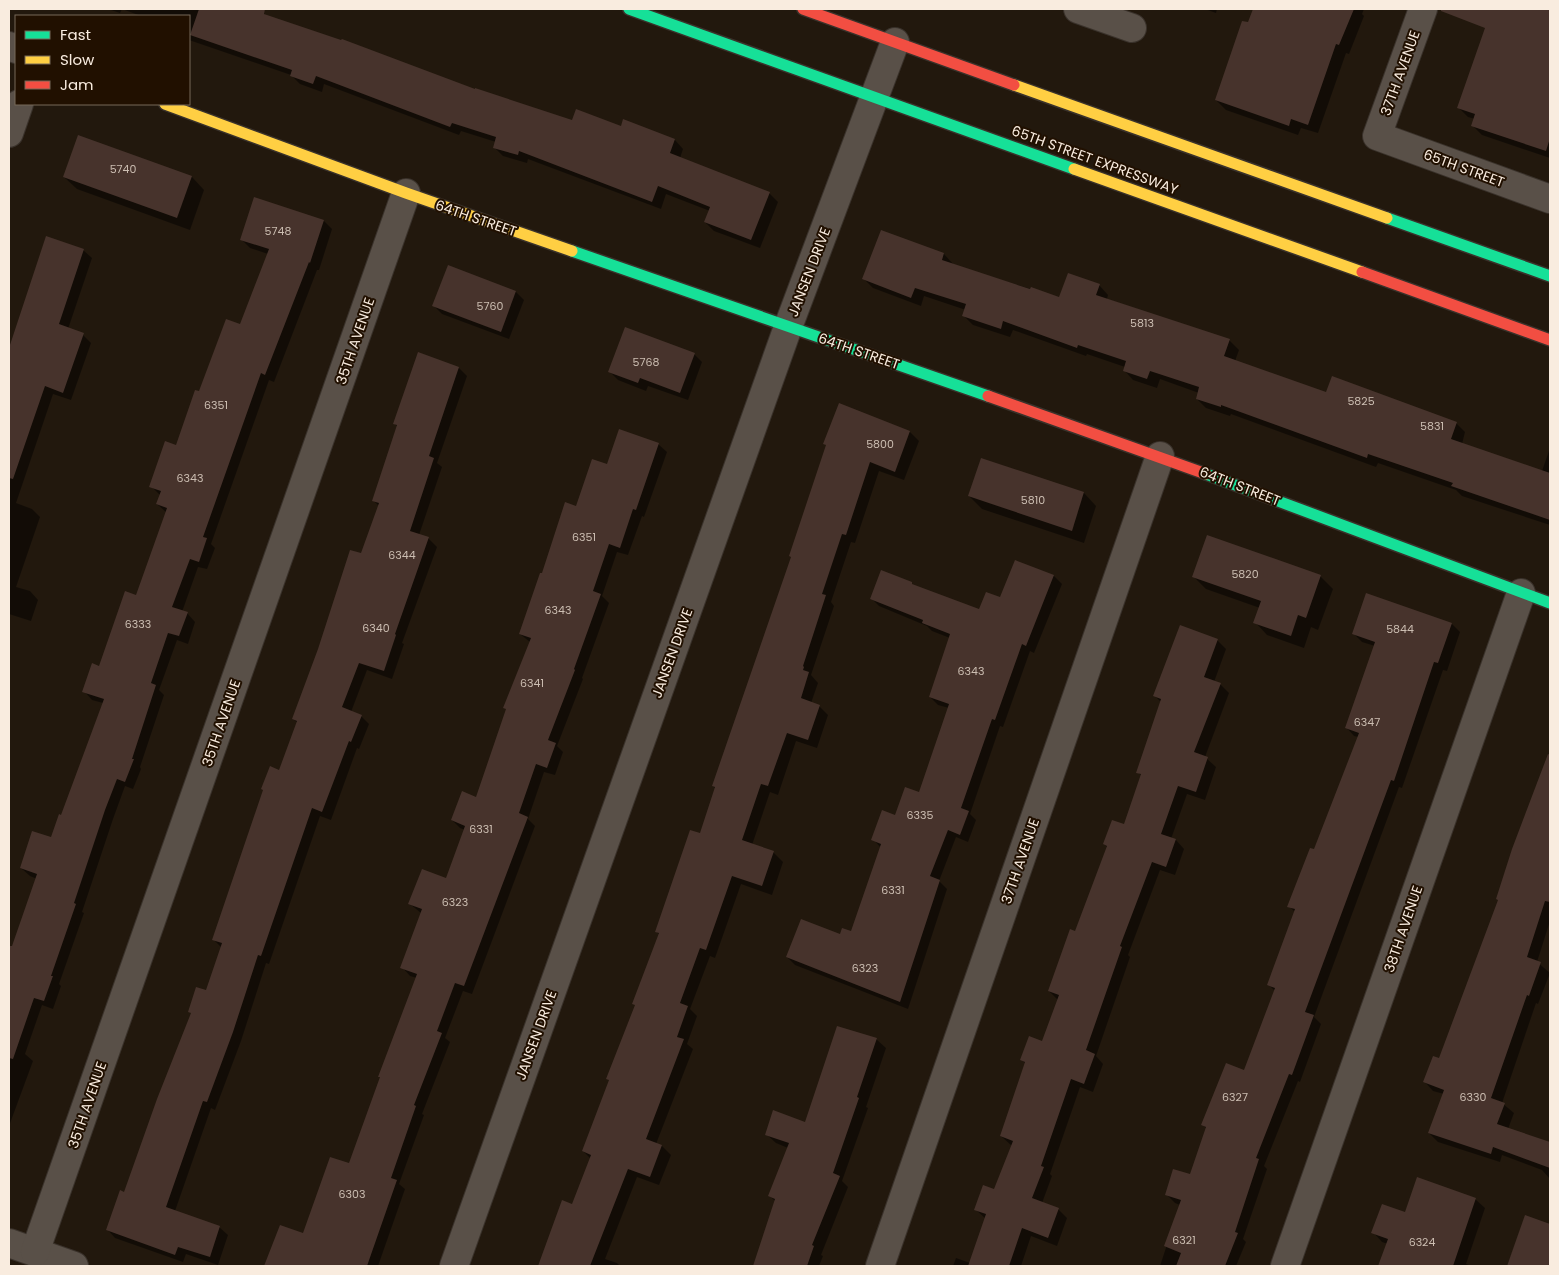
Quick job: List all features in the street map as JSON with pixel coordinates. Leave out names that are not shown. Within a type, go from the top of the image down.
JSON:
[{"type":"main road","name":"65TH STREET EXPRESSWAY","points":[[629,9],[1550,340]]},
{"type":"main road","points":[[803,9],[1550,276]]},
{"type":"main road","name":"64TH STREET","points":[[168,105],[406,193],[1160,456],[1550,603]]},
{"type":"street","points":[[1078,9],[1132,28]]},
{"type":"street","name":"37TH AVENUE","points":[[1377,136],[1423,9]]},
{"type":"street","name":"JANSEN DRIVE","points":[[454,1266],[788,327],[895,42]]},
{"type":"street","points":[[9,133],[19,105]]},
{"type":"street","name":"65TH STREET","points":[[1377,136],[1550,199]]},
{"type":"street","name":"35TH AVENUE","points":[[35,1252],[406,193]]},
{"type":"street","name":"37TH AVENUE","points":[[880,1266],[1160,456]]},
{"type":"street","name":"38TH AVENUE","points":[[1285,1266],[1521,592]]},
{"type":"street","points":[[9,1243],[74,1266]]},
{"type":"building","points":[[199,9],[265,9],[264,14],[342,39],[475,89],[572,120],[576,109],[621,126],[623,119],[675,139],[670,153],[770,192],[751,240],[704,222],[710,207],[658,186],[652,202],[519,151],[518,155],[493,148],[496,137],[452,123],[450,127],[316,76],[313,84],[290,76],[292,70],[190,35]]},
{"type":"building","points":[[1253,9],[1354,9],[1339,45],[1336,44],[1308,125],[1291,119],[1289,126],[1215,100],[1242,21],[1248,22]]},
{"type":"building","points":[[1441,9],[1550,9],[1550,138],[1546,151],[1471,126],[1475,114],[1457,108],[1485,28],[1441,11]]},
{"type":"building","points":[[78,135],[192,176],[177,218],[63,177]]},
{"type":"building","points":[[254,197],[324,220],[310,263],[265,375],[261,373],[203,537],[207,538],[199,562],[190,559],[172,607],[188,612],[179,636],[168,633],[151,683],[156,685],[132,759],[134,759],[125,782],[117,779],[105,810],[44,1001],[34,998],[13,1059],[9,1058],[9,946],[12,946],[37,874],[20,868],[32,831],[51,837],[104,699],[82,692],[92,663],[99,666],[125,591],[136,595],[167,508],[156,504],[161,491],[149,487],[165,441],[176,445],[195,390],[199,391],[226,319],[240,324],[269,249],[240,240]]},
{"type":"building","points":[[881,230],[944,253],[942,260],[1059,297],[1068,273],[1100,284],[1096,295],[1230,339],[1224,356],[1326,392],[1332,376],[1457,422],[1451,439],[1550,473],[1550,520],[1451,486],[1453,483],[1368,454],[1367,458],[1221,405],[1221,407],[1196,399],[1199,387],[1150,371],[1147,379],[1123,371],[1126,361],[1078,345],[1077,348],[1003,321],[1001,329],[962,316],[966,304],[915,288],[911,298],[862,279]]},
{"type":"building","points":[[46,236],[84,249],[59,324],[84,333],[63,393],[45,386],[13,479],[9,478],[9,348]]},
{"type":"building","points":[[448,265],[516,291],[501,332],[432,306]]},
{"type":"building","points":[[625,327],[695,353],[680,393],[640,378],[638,383],[608,372]]},
{"type":"building","points":[[418,352],[459,367],[429,456],[434,458],[410,531],[429,537],[384,671],[359,663],[342,707],[362,715],[351,742],[349,741],[322,812],[312,808],[261,956],[258,955],[233,1032],[207,1102],[203,1101],[166,1207],[220,1226],[210,1257],[178,1247],[175,1255],[106,1230],[120,1190],[124,1192],[157,1099],[191,1013],[188,1012],[196,987],[206,990],[222,943],[212,940],[263,790],[261,789],[270,766],[279,770],[297,721],[292,719],[318,649],[350,550],[361,553],[379,503],[372,501],[397,425],[393,424]]},
{"type":"building","points":[[839,403],[910,431],[895,472],[870,462],[846,535],[842,534],[822,594],[826,595],[803,666],[803,670],[809,672],[801,698],[820,705],[808,740],[787,733],[768,786],[761,784],[742,840],[774,851],[762,886],[732,876],[706,950],[700,948],[680,1003],[688,1006],[677,1037],[684,1039],[646,1139],[662,1145],[650,1177],[628,1169],[590,1266],[538,1266],[562,1200],[572,1204],[591,1155],[582,1151],[609,1080],[606,1079],[635,1005],[632,1004],[659,933],[655,932],[690,830],[700,833],[715,787],[712,786],[791,557],[789,556],[826,445],[823,444]]},
{"type":"building","points":[[619,429],[659,443],[636,510],[633,509],[620,548],[609,544],[593,591],[601,594],[548,740],[556,743],[547,768],[536,764],[519,813],[528,817],[464,986],[455,983],[437,1031],[442,1033],[414,1105],[416,1106],[391,1178],[397,1180],[367,1266],[264,1266],[280,1225],[303,1233],[330,1157],[349,1163],[380,1077],[378,1077],[417,974],[400,968],[422,909],[408,904],[422,869],[446,878],[465,826],[451,820],[462,791],[476,797],[506,709],[503,708],[531,638],[519,634],[540,573],[542,573],[565,502],[576,506],[592,459],[607,464]]},
{"type":"building","points":[[981,458],[1084,492],[1072,531],[968,496]]},
{"type":"building","points":[[1207,535],[1321,575],[1306,618],[1298,615],[1291,636],[1253,623],[1261,601],[1192,577]]},
{"type":"building","points":[[1015,560],[1054,575],[1026,646],[1022,644],[995,720],[992,719],[961,808],[969,811],[960,835],[948,830],[930,876],[940,880],[900,1002],[786,957],[801,919],[840,934],[842,928],[851,931],[881,844],[871,840],[882,810],[895,815],[905,787],[919,792],[949,704],[929,697],[950,634],[922,623],[923,620],[870,599],[881,570],[912,582],[912,584],[979,609],[986,592],[1000,597]]},
{"type":"building","points":[[1366,593],[1452,623],[1438,663],[1434,662],[1394,781],[1391,780],[1305,1012],[1314,1015],[1292,1075],[1289,1074],[1256,1158],[1259,1159],[1235,1232],[1238,1233],[1225,1266],[1176,1266],[1181,1253],[1164,1246],[1181,1200],[1165,1195],[1173,1169],[1190,1174],[1206,1127],[1201,1125],[1226,1063],[1244,1070],[1275,988],[1267,985],[1295,909],[1287,907],[1310,848],[1314,849],[1359,733],[1345,728],[1375,642],[1352,634]]},
{"type":"building","points":[[1180,625],[1218,639],[1204,677],[1221,683],[1194,752],[1208,757],[1196,792],[1178,786],[1161,834],[1176,839],[1166,867],[1152,862],[1120,946],[1122,947],[1086,1050],[1095,1054],[1084,1084],[1071,1079],[1041,1166],[1044,1167],[1032,1198],[1059,1208],[1048,1238],[1022,1228],[1009,1266],[968,1266],[986,1214],[974,1210],[983,1185],[994,1189],[1013,1141],[1000,1136],[1025,1062],[1020,1060],[1029,1036],[1042,1041],[1059,995],[1048,991],[1070,929],[1075,931],[1107,846],[1103,844],[1112,820],[1124,824],[1141,774],[1136,773],[1161,699],[1153,696]]},
{"type":"building","points":[[1548,754],[1550,755],[1550,902],[1545,901],[1527,957],[1541,962],[1529,996],[1527,995],[1491,1098],[1505,1103],[1497,1124],[1550,1142],[1550,1168],[1493,1147],[1491,1154],[1428,1133],[1444,1090],[1423,1082],[1433,1056],[1439,1058],[1498,900],[1496,899],[1512,849]]},
{"type":"building","points":[[837,1026],[877,1038],[833,1173],[840,1176],[812,1245],[814,1246],[807,1266],[753,1266],[775,1199],[768,1196],[789,1143],[765,1135],[773,1110],[805,1122]]},
{"type":"building","points":[[1417,1177],[1476,1198],[1453,1266],[1378,1266],[1388,1239],[1371,1233],[1382,1204],[1405,1212]]},
{"type":"building","points":[[1525,1215],[1550,1224],[1550,1266],[1507,1266]]},
{"type":"traffic: fast","points":[[629,9],[1074,169]]},
{"type":"traffic: fast","points":[[1387,218],[1550,276]]},
{"type":"traffic: fast","points":[[572,251],[988,396]]},
{"type":"traffic: fast","points":[[1206,474],[1550,603]]},
{"type":"traffic: slow","points":[[1014,85],[1387,218]]},
{"type":"traffic: slow","points":[[168,105],[406,193],[572,251]]},
{"type":"traffic: slow","points":[[1074,169],[1362,272]]},
{"type":"traffic: jam","points":[[803,9],[1014,85]]},
{"type":"traffic: jam","points":[[1362,272],[1550,340]]},
{"type":"traffic: jam","points":[[988,396],[1206,474]]}]
